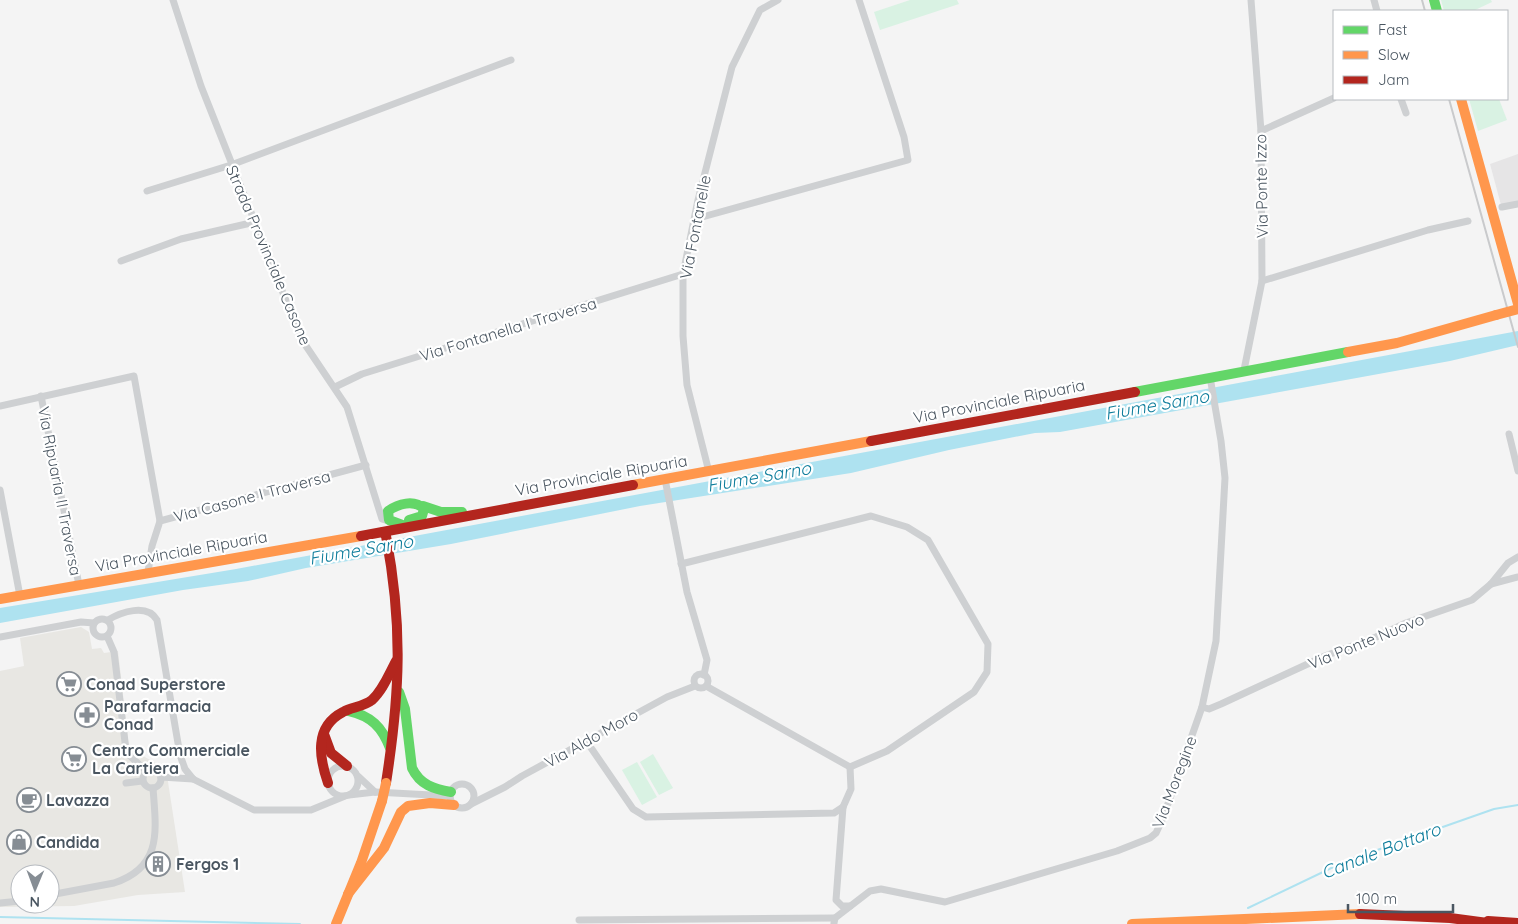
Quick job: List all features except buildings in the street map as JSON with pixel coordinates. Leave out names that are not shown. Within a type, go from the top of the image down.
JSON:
[{"type":"main road","points":[[1461,100],[1518,304]]},
{"type":"main road","name":"Via Provinciale Ripuaria","points":[[388,523],[407,526],[665,481],[1244,370],[1397,343],[1518,309]]},
{"type":"main road","name":"Via Provinciale Ripuaria","points":[[0,599],[368,533],[388,523],[416,503],[442,512],[482,512]]},
{"type":"main road","points":[[407,526],[420,518],[424,512],[423,506]]},
{"type":"main road","name":"Via Provinciale Ripuaria","points":[[388,523],[420,518]]},
{"type":"main road","points":[[336,924],[373,830],[382,801],[391,751],[397,689],[398,616],[388,523]]},
{"type":"main road","points":[[328,784],[319,750],[324,731],[330,720],[346,710],[364,705],[373,698],[398,657]]},
{"type":"main road","points":[[397,689],[405,709],[414,775],[418,780],[431,788],[452,797]]},
{"type":"main road","points":[[346,710],[361,713],[377,721],[385,732],[391,751]]},
{"type":"main road","points":[[324,731],[325,744],[331,755],[347,766]]},
{"type":"main road","points":[[348,894],[384,848],[401,812],[408,806],[452,797]]},
{"type":"main road","points":[[1132,924],[1342,914],[1407,915],[1518,923]]},
{"type":"main road","points":[[1470,920],[1495,924]]},
{"type":"street","name":"Strada Provinciale Casone","points":[[173,0],[191,59],[230,164],[302,340],[347,407],[379,504],[388,523]]},
{"type":"street","name":"Via Fontanelle","points":[[709,472],[687,385],[682,336],[683,274],[728,81],[763,0]]},
{"type":"street","points":[[760,10],[778,0]]},
{"type":"street","points":[[695,219],[908,160],[904,137],[859,0]]},
{"type":"street","name":"Via Ponte Izzo","points":[[1244,370],[1262,281],[1261,131],[1251,0]]},
{"type":"street","points":[[147,191],[230,164],[511,60]]},
{"type":"street","points":[[1261,131],[1333,98]]},
{"type":"street","points":[[1401,100],[1406,113]]},
{"type":"street","points":[[1502,207],[1518,204]]},
{"type":"street","points":[[1262,281],[1428,230],[1468,221]]},
{"type":"street","points":[[121,261],[181,239],[255,222]]},
{"type":"street","name":"Via Fontanella I Traversa","points":[[335,387],[362,374],[683,274]]},
{"type":"street","points":[[0,406],[134,376],[160,522]]},
{"type":"street","name":"Via Moregine","points":[[834,921],[870,891],[881,888],[945,902],[1117,851],[1150,838],[1156,833],[1164,818],[1202,707],[1216,641],[1225,478],[1210,377]]},
{"type":"street","name":"Via Ripuaria II Traversa","points":[[41,396],[79,585]]},
{"type":"street","points":[[1509,434],[1518,471]]},
{"type":"street","name":"Via Casone I Traversa","points":[[148,572],[153,540],[160,522],[366,465]]},
{"type":"street","points":[[665,481],[681,564],[707,660],[704,675],[708,680],[706,686]]},
{"type":"street","points":[[0,490],[20,596]]},
{"type":"street","points":[[379,504],[388,523]]},
{"type":"street","points":[[681,564],[871,516],[907,527],[928,540],[988,644],[987,672],[974,692],[887,751],[850,767]]},
{"type":"street","name":"Via Ponte Nuovo","points":[[1202,707],[1208,709],[1221,704],[1325,656],[1376,637],[1406,623],[1460,605],[1479,595],[1491,584],[1508,563],[1518,557]]},
{"type":"street","points":[[1491,584],[1518,577]]},
{"type":"street","points":[[108,620],[114,616],[142,610],[148,611],[156,620],[180,755],[185,769],[193,778],[254,810],[303,811],[347,796],[375,792],[452,797],[461,808],[471,804],[474,793],[470,787]]},
{"type":"street","points":[[0,637],[82,622],[94,623],[102,618],[108,620]]},
{"type":"street","points":[[107,636],[111,628],[108,620]]},
{"type":"street","points":[[94,623],[92,629],[95,635],[107,636]]},
{"type":"street","points":[[107,636],[114,652],[128,754],[146,771],[155,770],[161,777],[193,778]]},
{"type":"street","points":[[704,675],[698,675],[695,678],[695,686],[699,688],[706,686],[850,767]]},
{"type":"street","name":"Via Aldo Moro","points":[[471,804],[666,697],[695,686]]},
{"type":"street","points":[[586,742],[633,809],[646,817],[834,813],[843,807]]},
{"type":"street","points":[[322,805],[329,774],[335,768],[347,766],[375,792]]},
{"type":"street","points":[[850,767],[851,789],[843,807],[836,900],[842,906],[851,906]]},
{"type":"street","points":[[142,781],[146,771]]},
{"type":"street","points":[[347,796],[358,786],[357,774]]},
{"type":"street","points":[[142,781],[147,787],[153,788],[160,783],[161,777]]},
{"type":"street","points":[[126,783],[142,781]]},
{"type":"street","points":[[328,784],[333,793],[347,796]]},
{"type":"street","points":[[452,797],[459,785],[488,794]]},
{"type":"street","points":[[60,893],[124,880],[142,866],[152,849],[156,830],[153,788]]},
{"type":"street","points":[[579,920],[834,921]]},
{"type":"shaded area","points":[[1518,154],[1518,202],[1501,205],[1490,164]]},
{"type":"shaded area","name":"Centro Commerciale La Cartiera","points":[[81,627],[89,632],[92,649],[101,648],[104,653],[118,651],[129,748],[166,769],[185,892],[138,895],[74,906],[60,906],[60,864],[10,864],[10,907],[0,907],[0,671],[24,666],[20,638]]},
{"type":"green space","points":[[910,0],[957,0],[959,4],[880,30],[874,12]]},
{"type":"green space","points":[[1441,0],[1491,0],[1492,2],[1475,10],[1444,10]]},
{"type":"green space","points":[[1469,100],[1499,100],[1507,120],[1478,131]]},
{"type":"green space","points":[[653,754],[673,788],[659,795],[640,762]]},
{"type":"green space","points":[[637,762],[657,797],[642,805],[622,770]]},
{"type":"water","name":"Fiume Sarno","points":[[1518,331],[1518,345],[1450,361],[1060,432],[1035,433],[949,450],[851,473],[640,506],[451,544],[0,623],[0,608],[236,569]]},
{"type":"waterway","name":"Canale Bottaro","points":[[1248,908],[1346,861],[1494,809],[1518,805]]},
{"type":"waterway","name":"Canale Bottaro","points":[[0,917],[300,924]]},
{"type":"railway","points":[[1422,0],[1425,10]]},
{"type":"railway","points":[[1449,100],[1518,347]]},
{"type":"traffic: fast","points":[[1434,0],[1437,10]]},
{"type":"traffic: fast","points":[[1135,392],[1348,352]]},
{"type":"traffic: fast","points":[[405,526],[389,520],[388,511],[396,506],[411,503],[424,509],[422,516],[409,520]]},
{"type":"traffic: fast","points":[[423,506],[441,512],[462,512]]},
{"type":"traffic: fast","points":[[399,692],[405,709],[412,768],[415,774],[428,785],[451,792]]},
{"type":"traffic: fast","points":[[349,711],[370,719],[379,728],[390,748]]},
{"type":"traffic: slow","points":[[1461,100],[1518,304]]},
{"type":"traffic: slow","points":[[1496,315],[1518,309]]},
{"type":"traffic: slow","points":[[1348,352],[1397,343],[1496,315]]},
{"type":"traffic: slow","points":[[633,485],[871,441]]},
{"type":"traffic: slow","points":[[0,599],[361,536]]},
{"type":"traffic: slow","points":[[382,801],[386,783]]},
{"type":"traffic: slow","points":[[336,924],[361,863],[382,801]]},
{"type":"traffic: slow","points":[[348,894],[384,848],[401,812],[408,806],[430,803],[454,805]]},
{"type":"traffic: slow","points":[[1132,924],[1360,914]]},
{"type":"traffic: jam","points":[[871,441],[1135,392]]},
{"type":"traffic: jam","points":[[361,536],[633,485]]},
{"type":"traffic: jam","points":[[383,532],[386,536],[395,600],[398,659],[397,689],[386,783]]},
{"type":"traffic: jam","points":[[328,783],[321,753],[321,743],[327,726],[343,712],[372,700],[383,687],[396,661]]},
{"type":"traffic: jam","points":[[324,734],[331,753],[347,766]]},
{"type":"traffic: jam","points":[[1360,914],[1450,918],[1495,924]]},
{"type":"traffic: jam","points":[[1488,921],[1518,923]]},
{"type":"place","name":"Conad Superstore","points":[[69,684]]},
{"type":"place","name":"Parafarmacia Conad","points":[[87,715]]},
{"type":"place","name":"Centro Commerciale La Cartiera","points":[[74,759]]},
{"type":"place","name":"Lavazza","points":[[29,800]]},
{"type":"place","name":"Candida","points":[[19,842]]},
{"type":"place","name":"Fergos 1","points":[[158,864]]}]
